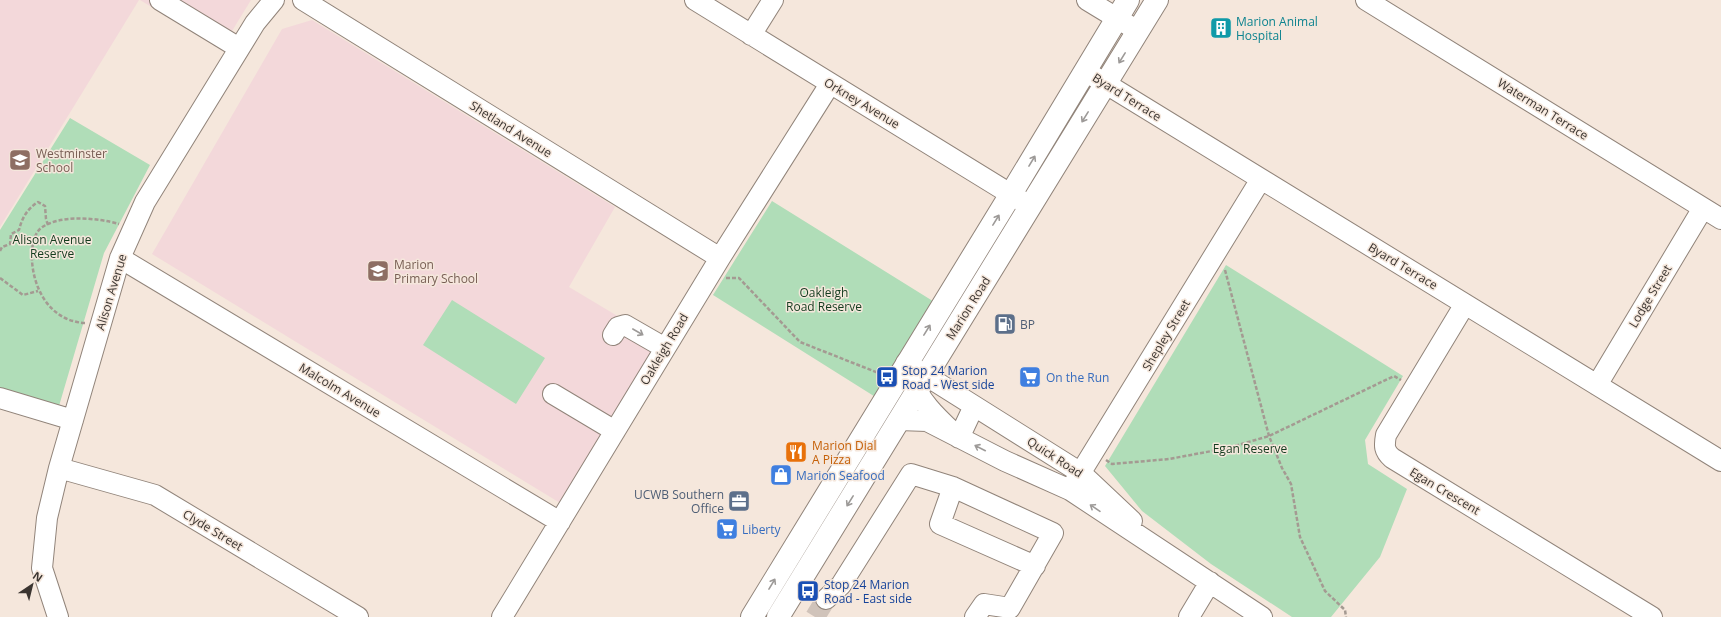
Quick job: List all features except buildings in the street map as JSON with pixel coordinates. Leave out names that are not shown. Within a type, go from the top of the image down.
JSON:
[{"type":"main road","name":"Marion Road","points":[[778,617],[1157,0]]},
{"type":"main road","name":"Marion Road","points":[[752,617],[906,363],[1012,194],[1122,9]]},
{"type":"street","points":[[160,0],[239,48]]},
{"type":"street","points":[[275,0],[284,2],[291,0]]},
{"type":"street","name":"Alison Avenue","points":[[58,617],[42,568],[47,518],[59,468],[120,258],[145,202],[255,23],[275,0]]},
{"type":"street","name":"Shetland Avenue","points":[[303,0],[720,258]]},
{"type":"street","name":"Orkney Avenue","points":[[694,0],[1030,206]]},
{"type":"street","points":[[751,35],[773,0]]},
{"type":"street","points":[[1087,0],[1122,9],[1138,31]]},
{"type":"street","name":"Waterman Terrace","points":[[1370,1],[1721,219]]},
{"type":"street","name":"Byard Terrace","points":[[1086,71],[1721,461]]},
{"type":"street","name":"Oakleigh Road","points":[[502,617],[720,258],[830,84]]},
{"type":"street","name":"Shepley Street","points":[[1070,490],[1261,179]]},
{"type":"street","name":"Lodge Street","points":[[1597,384],[1703,208]]},
{"type":"street","name":"Malcolm Avenue","points":[[120,258],[560,522]]},
{"type":"street","name":"Egan Crescent","points":[[1465,304],[1386,435],[1385,448],[1387,453],[1399,462],[1652,617]]},
{"type":"street","points":[[613,335],[618,327],[625,325],[665,348]]},
{"type":"street","name":"Quick Road","points":[[906,363],[922,383],[936,417],[959,438]]},
{"type":"street","name":"Quick Road","points":[[922,383],[974,406],[1081,473],[1164,551]]},
{"type":"street","points":[[553,394],[615,431]]},
{"type":"street","points":[[0,398],[73,420]]},
{"type":"street","points":[[959,438],[974,406]]},
{"type":"street","name":"Quick Road","points":[[899,420],[927,421],[959,438],[1070,490],[1262,617]]},
{"type":"street","name":"Clyde Street","points":[[59,468],[155,495],[358,617]]},
{"type":"street","points":[[826,600],[841,585],[912,474],[953,487],[1053,533],[1010,608],[984,604],[975,617]]},
{"type":"street","points":[[953,487],[940,524],[1034,566]]},
{"type":"street","points":[[1189,617],[1210,582]]},
{"type":"path","points":[[0,251],[2,247],[10,244],[12,234],[19,230],[22,218],[31,207],[38,202],[45,206],[48,224]]},
{"type":"path","points":[[101,324],[80,323],[64,318],[50,308],[38,291],[31,264],[33,241],[40,228],[54,222],[78,219],[101,219],[134,228]]},
{"type":"path","points":[[1211,260],[1226,270],[1269,436],[1282,468],[1291,484],[1300,537],[1325,591],[1345,610],[1346,617]]},
{"type":"path","points":[[0,278],[23,295],[38,291]]},
{"type":"path","points":[[708,278],[739,278],[800,342],[880,372],[889,391]]},
{"type":"path","points":[[1094,453],[1112,464],[1169,459],[1228,448],[1269,436],[1394,376],[1414,389]]},
{"type":"shaded area","name":"Westminster School","points":[[0,0],[139,0],[0,227]]},
{"type":"shaded area","points":[[140,0],[251,0],[221,49]]},
{"type":"shaded area","name":"Marion Primary School","points":[[312,20],[615,207],[569,287],[666,345],[565,506],[152,254],[282,29]]},
{"type":"green space","name":"Alison Avenue Reserve","points":[[70,118],[150,165],[104,253],[59,406],[0,389],[0,230]]},
{"type":"green space","name":"Oakleigh Road Reserve","points":[[772,201],[936,303],[877,398],[713,295]]},
{"type":"green space","name":"Egan Reserve","points":[[1226,265],[1403,376],[1365,440],[1368,464],[1407,489],[1380,557],[1331,617],[1292,617],[1211,564],[1142,511],[1105,466]]},
{"type":"green space","points":[[452,300],[545,358],[516,404],[423,345]]},
{"type":"tunnel","points":[[815,617],[826,599]]},
{"type":"place","name":"Marion Animal Hospital","points":[[1221,28]]},
{"type":"place","name":"Westminster School","points":[[20,160]]},
{"type":"place","name":"Marion Primary School","points":[[378,271]]},
{"type":"place","name":"BP","points":[[1005,324]]},
{"type":"place","name":"Stop 24 Marion Road - West side","points":[[887,377]]},
{"type":"place","name":"On the Run","points":[[1030,377]]},
{"type":"place","name":"Marion Dial A Pizza","points":[[796,452]]},
{"type":"place","name":"Marion Seafood","points":[[781,475]]},
{"type":"place","name":"UCWB Southern Office","points":[[739,501]]},
{"type":"place","name":"Liberty","points":[[727,529]]},
{"type":"place","name":"Stop 24 Marion Road - East side","points":[[808,591]]}]
